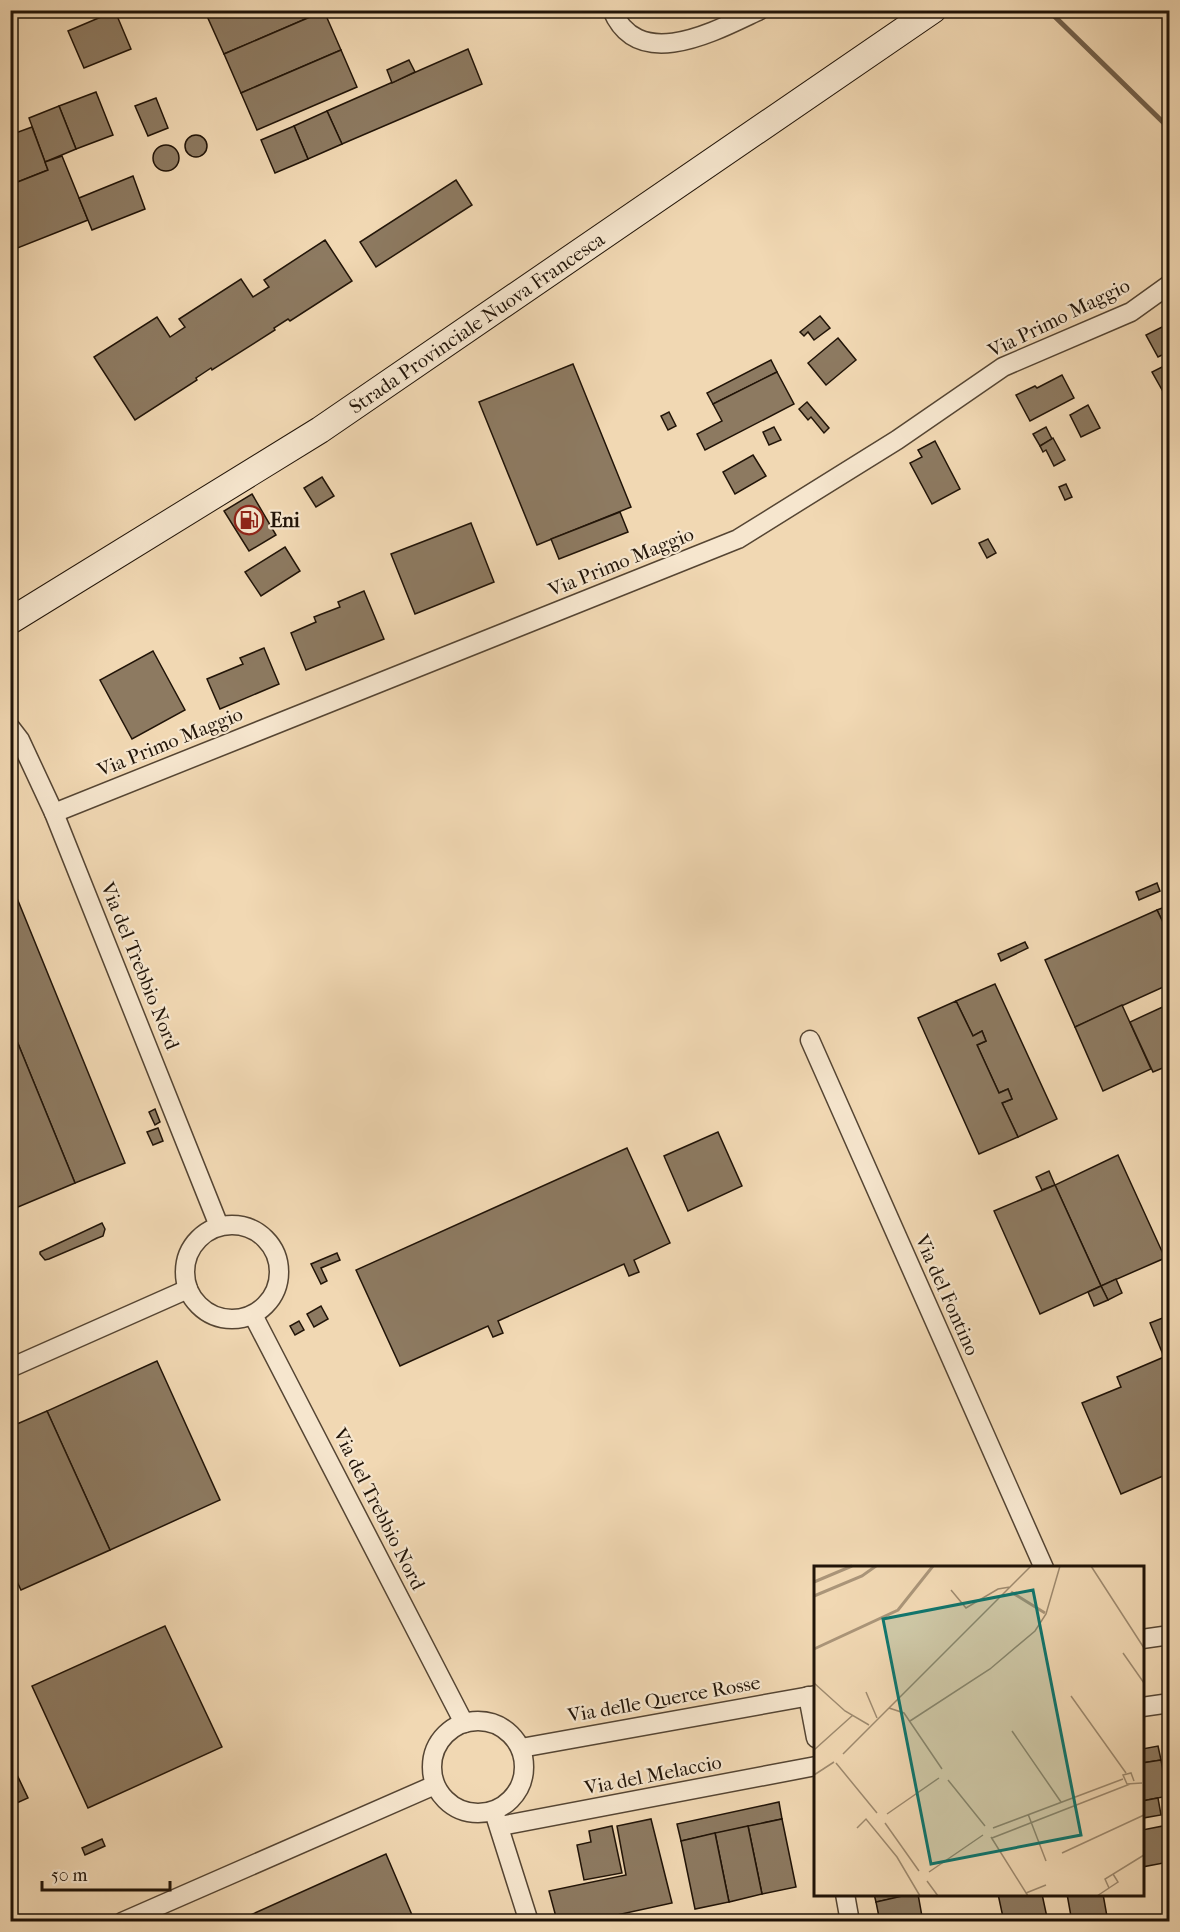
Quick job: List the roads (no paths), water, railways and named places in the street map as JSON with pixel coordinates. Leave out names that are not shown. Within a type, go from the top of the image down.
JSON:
[{"type":"main road","name":"Strada Provinciale Nuova Francesca","points":[[10,621],[320,430],[933,10]]},
{"type":"street","points":[[612,10],[621,27],[630,35],[643,41],[661,43],[680,43],[703,36],[760,10]]},
{"type":"street","name":"Via Primo Maggio","points":[[54,813],[738,539],[897,440],[1003,367],[1131,312],[1170,284]]},
{"type":"street","name":"Via del Trebbio Nord","points":[[10,727],[20,740],[54,813],[219,1226]]},
{"type":"street","name":"Via del Fontino","points":[[810,1040],[1043,1566]]},
{"type":"street","points":[[234,1224],[247,1226],[260,1233],[277,1255],[280,1269],[279,1282],[274,1295],[265,1306],[254,1314],[238,1319],[223,1318],[208,1313],[196,1303],[188,1289],[185,1270],[190,1251],[207,1231],[219,1226],[234,1224]]},
{"type":"street","points":[[10,1368],[188,1289]]},
{"type":"street","name":"Via del Trebbio Nord","points":[[254,1314],[464,1723]]},
{"type":"street","points":[[1144,1639],[1170,1635]]},
{"type":"street","points":[[812,1695],[814,1716]]},
{"type":"street","name":"Via delle Querce Rosse","points":[[520,1748],[812,1695]]},
{"type":"street","points":[[1144,1707],[1170,1703]]},
{"type":"street","points":[[497,1818],[466,1812],[447,1801],[435,1785],[432,1770],[436,1748],[450,1730],[464,1723],[478,1721],[506,1730],[520,1748],[524,1768],[522,1781],[516,1794],[497,1818],[529,1922]]},
{"type":"street","name":"Via del Melaccio","points":[[497,1818],[814,1766]]},
{"type":"street","points":[[122,1922],[435,1785]]},
{"type":"street","points":[[845,1896],[850,1922]]},
{"type":"waterway","points":[[1048,10],[1170,129]]},
{"type":"place","name":"Eni","points":[[249,520]]}]
